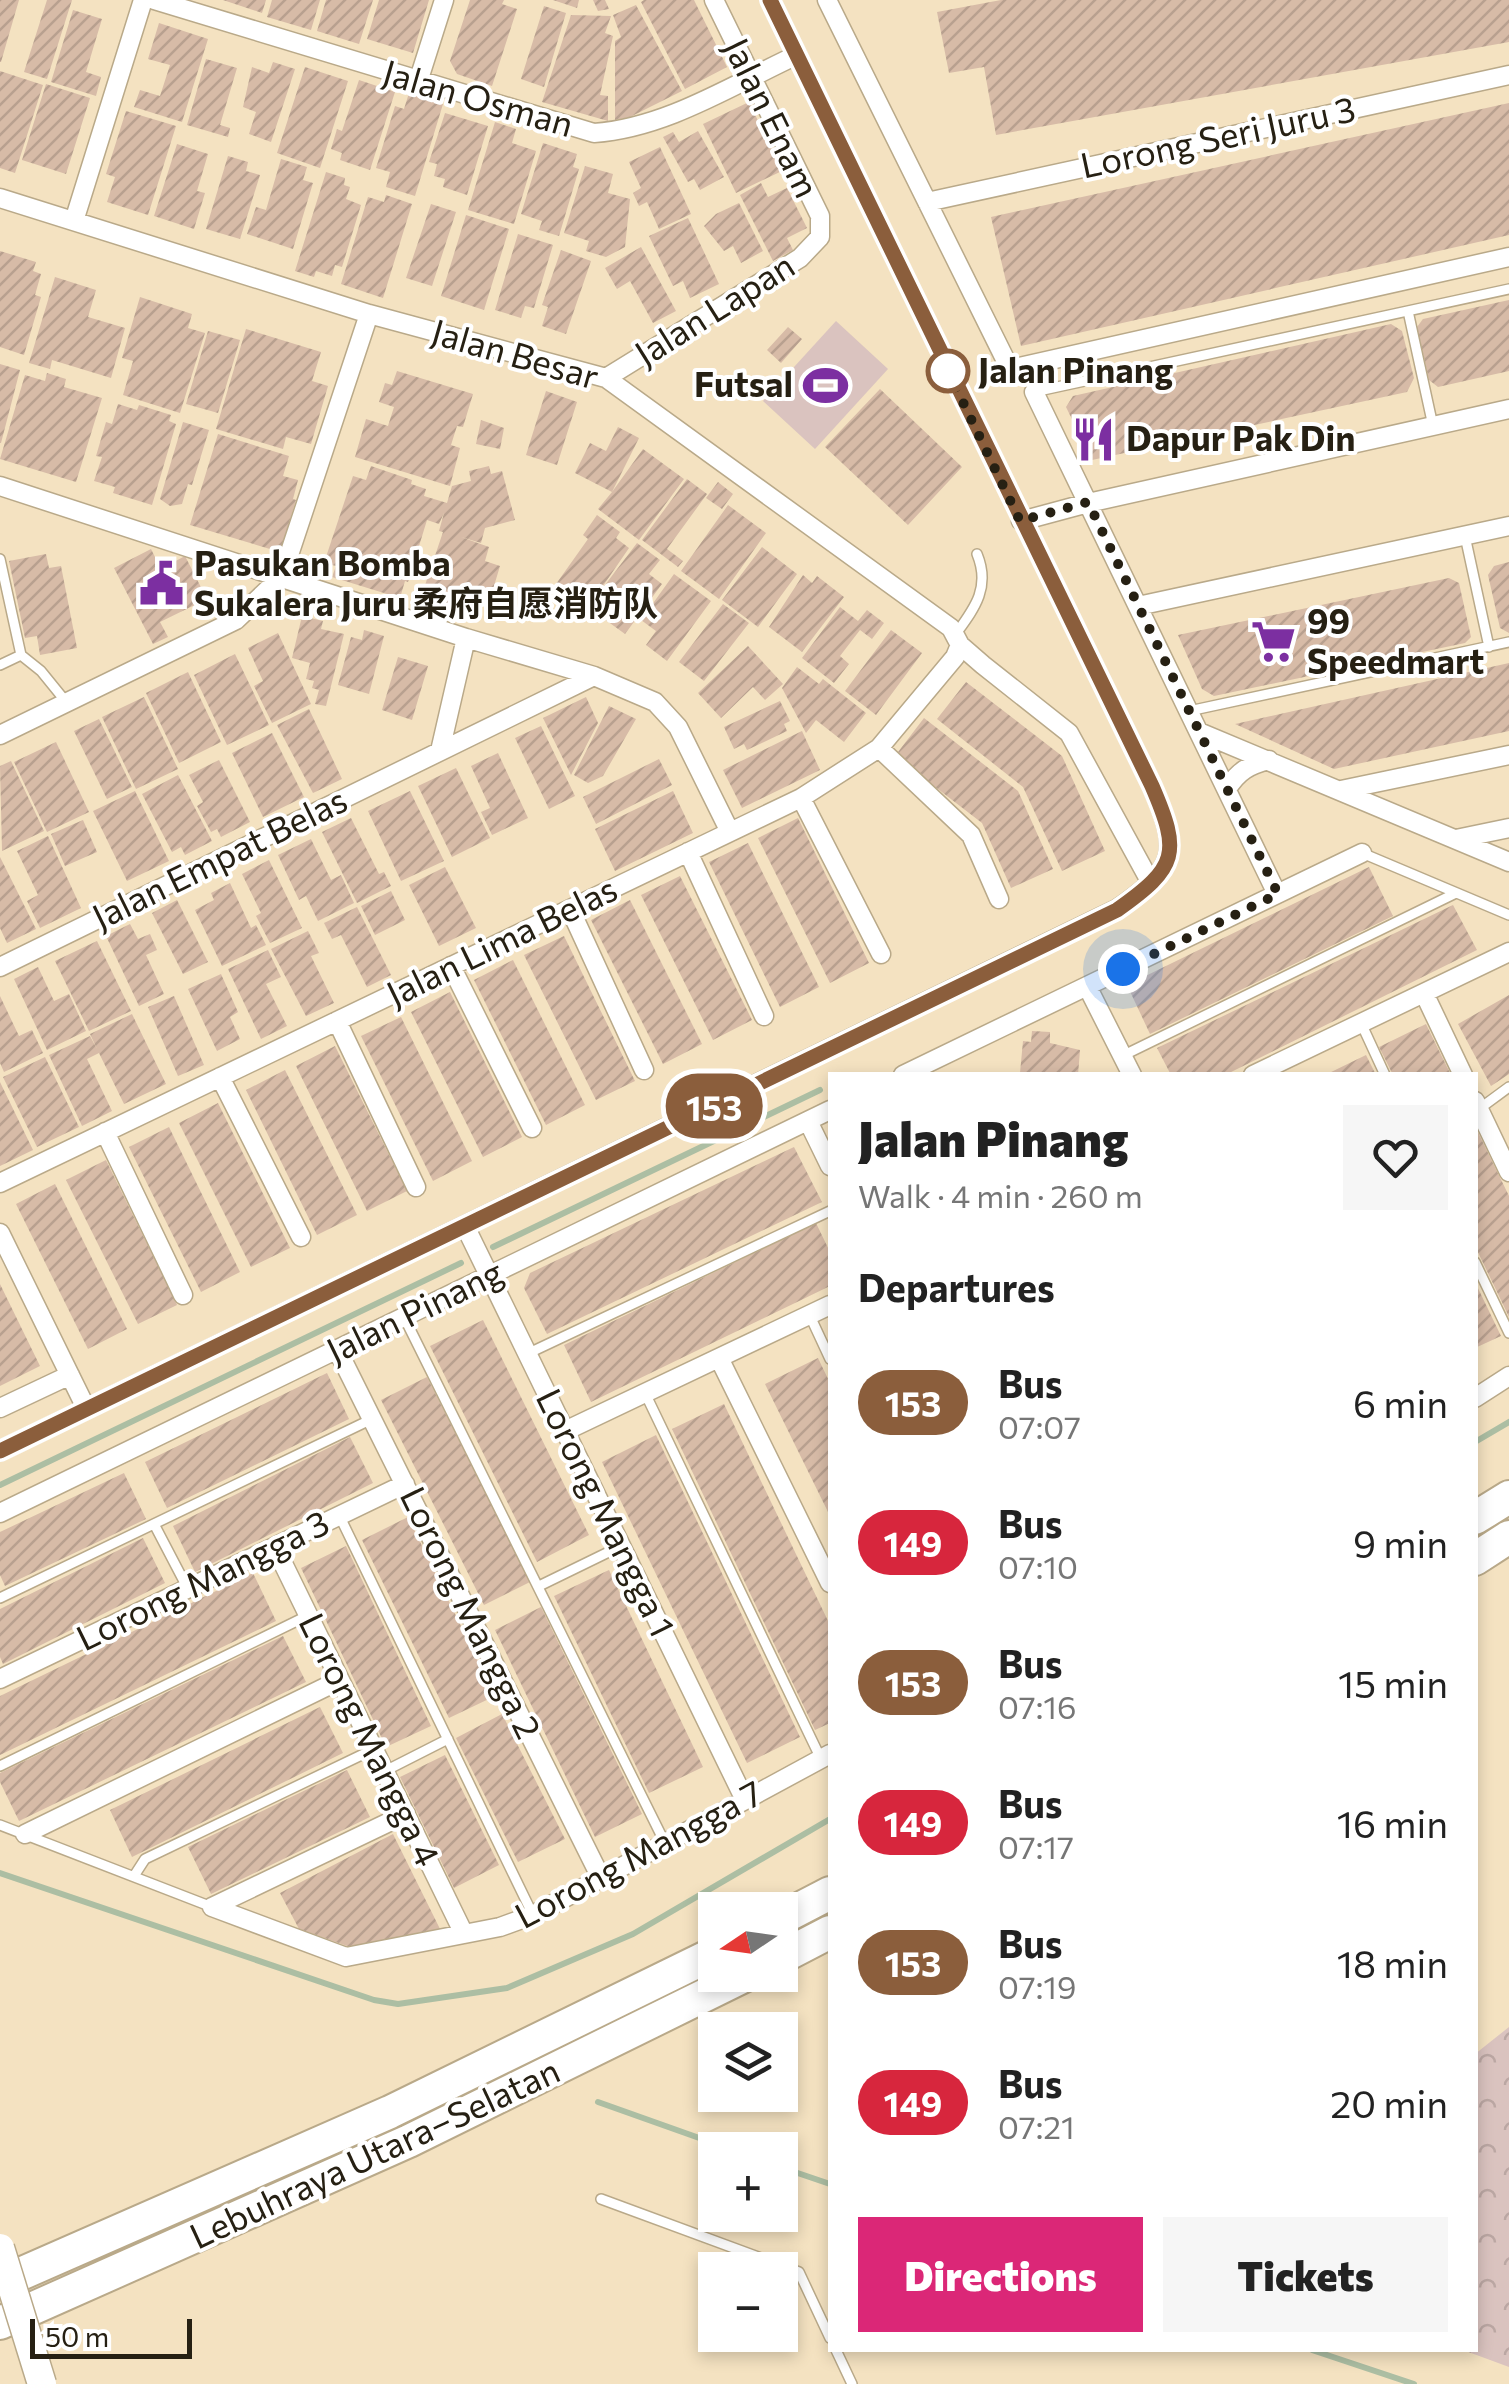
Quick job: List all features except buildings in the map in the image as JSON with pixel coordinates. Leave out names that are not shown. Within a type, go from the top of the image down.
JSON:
[{"type":"highway","points":[[1478,1516],[1509,1497]]},
{"type":"highway","points":[[1478,1557],[1509,1537]]},
{"type":"highway","points":[[798,1910],[828,1894]]},
{"type":"highway","points":[[798,1949],[828,1933]]},
{"type":"highway","name":"Lebuhraya Utara–Selatan","points":[[0,2283],[390,2112],[698,1961]]},
{"type":"highway","name":"Lebuhraya Utara–Selatan","points":[[0,2323],[409,2141],[711,1992]]},
{"type":"main road","points":[[0,2248],[42,2384]]},
{"type":"street","points":[[74,221],[143,0]]},
{"type":"street","name":"Jalan Osman","points":[[154,0],[594,133],[664,118],[797,54]]},
{"type":"street","points":[[418,82],[444,0]]},
{"type":"street","name":"Jalan Enam","points":[[714,0],[820,216],[820,238]]},
{"type":"street","points":[[770,0],[1170,828],[1168,860],[1152,883]]},
{"type":"street","points":[[826,0],[1010,369],[1509,257]]},
{"type":"street","name":"Lorong Seri Juru 3","points":[[926,202],[1509,75]]},
{"type":"street","name":"Jalan Besar","points":[[0,198],[370,314],[606,378],[951,628],[957,640],[1069,733],[1152,883]]},
{"type":"street","name":"Jalan Lapan","points":[[606,378],[800,258],[820,238]]},
{"type":"street","points":[[0,735],[236,620],[282,576],[370,314]]},
{"type":"street","points":[[1034,392],[1278,894]]},
{"type":"street","points":[[1020,521],[1088,502],[1509,410]]},
{"type":"street","points":[[0,486],[594,676],[654,702],[678,727],[730,832]]},
{"type":"street","points":[[1138,606],[1509,526]]},
{"type":"street","points":[[440,751],[466,638]]},
{"type":"street","name":"Jalan Lima Belas","points":[[0,1182],[801,798],[878,748],[956,658],[957,640]]},
{"type":"street","name":"Jalan Empat Belas","points":[[0,966],[594,676]]},
{"type":"street","points":[[1199,732],[1509,862]]},
{"type":"street","points":[[878,748],[971,835],[999,900]]},
{"type":"street","points":[[1340,790],[1509,755]]},
{"type":"street","points":[[1227,790],[1235,775],[1250,765],[1269,760]]},
{"type":"street","points":[[801,798],[882,954]]},
{"type":"street","points":[[1455,839],[1509,828]]},
{"type":"street","points":[[688,852],[764,1016]]},
{"type":"street","points":[[909,1072],[1362,852]]},
{"type":"street","name":"Jalan Pinang","points":[[0,1451],[1117,910],[1152,883]]},
{"type":"street","points":[[570,909],[644,1070]]},
{"type":"street","points":[[1260,1072],[1509,952]]},
{"type":"street","points":[[451,966],[532,1128]]},
{"type":"street","points":[[1087,986],[1130,1072]]},
{"type":"street","points":[[1424,993],[1462,1072]]},
{"type":"street","points":[[336,1021],[416,1187]]},
{"type":"street","points":[[1293,1056],[1301,1072]]},
{"type":"street","points":[[220,1077],[301,1236]]},
{"type":"street","points":[[1478,1106],[1509,1172]]},
{"type":"street","name":"Jalan Pinang","points":[[0,1513],[828,1111]]},
{"type":"street","points":[[808,1121],[828,1162]]},
{"type":"street","points":[[105,1132],[183,1295]]},
{"type":"street","name":"Lorong Mangga 1","points":[[465,1226],[745,1800]]},
{"type":"street","points":[[0,1233],[86,1408]]},
{"type":"street","points":[[565,1431],[828,1307]]},
{"type":"street","name":"Lorong Mangga 2","points":[[338,1349],[601,1878]]},
{"type":"street","points":[[719,1358],[828,1579]]},
{"type":"street","points":[[0,1408],[70,1375]]},
{"type":"street","points":[[1478,1396],[1509,1376]]},
{"type":"street","name":"Lorong Mangga 3","points":[[0,1679],[405,1484]]},
{"type":"street","name":"Lorong Mangga 4","points":[[275,1547],[464,1934]]},
{"type":"street","points":[[25,1834],[340,1680]]},
{"type":"street","name":"Lorong Mangga 7","points":[[212,1907],[346,1957],[500,1927],[533,1915],[826,1757]]},
{"type":"street","points":[[212,1907],[406,1814]]},
{"type":"lane","points":[[1034,392],[1509,290]]},
{"type":"lane","points":[[1408,311],[1433,426]]},
{"type":"lane","points":[[1465,536],[1490,647]]},
{"type":"lane","points":[[957,640],[980,600],[982,567],[977,554]]},
{"type":"lane","points":[[0,559],[21,655],[41,671],[67,703]]},
{"type":"lane","points":[[1189,711],[1509,642]]},
{"type":"lane","points":[[0,665],[21,655]]},
{"type":"lane","points":[[1362,852],[1509,915]]},
{"type":"lane","points":[[1122,1056],[1456,893]]},
{"type":"lane","points":[[1360,1024],[1384,1072]]},
{"type":"lane","points":[[1478,1103],[1509,1087]]},
{"type":"lane","points":[[528,1354],[828,1211]]},
{"type":"lane","points":[[1478,1268],[1509,1333]]},
{"type":"lane","points":[[809,1315],[828,1355]]},
{"type":"lane","points":[[404,1317],[665,1844]]},
{"type":"lane","points":[[645,1393],[826,1757]]},
{"type":"lane","points":[[0,1598],[372,1419]]},
{"type":"lane","points":[[340,1516],[533,1915]]},
{"type":"lane","points":[[154,1524],[188,1588]]},
{"type":"lane","points":[[540,1586],[620,1546]]},
{"type":"lane","points":[[0,1766],[308,1615]]},
{"type":"lane","points":[[384,1771],[448,1740]]},
{"type":"lane","points":[[134,1876],[145,1859],[374,1749]]},
{"type":"lane","points":[[0,1825],[212,1907]]},
{"type":"lane","points":[[601,2199],[799,2272],[828,2334]]},
{"type":"lane","points":[[837,2352],[852,2384]]},
{"type":"green space","name":"Futsal","points":[[836,321],[888,369],[815,449],[763,401]]},
{"type":"green space","points":[[1509,2027],[1509,2367],[1468,2352],[1478,2352],[1478,2052]]},
{"type":"waterway","points":[[493,1247],[820,1090]]},
{"type":"waterway","points":[[0,1485],[461,1263]]},
{"type":"waterway","points":[[1478,1440],[1509,1422]]},
{"type":"waterway","points":[[0,1873],[374,2000],[398,2004],[507,1988],[633,1934],[828,1820]]},
{"type":"waterway","points":[[598,2102],[698,2138]]},
{"type":"waterway","points":[[798,2173],[828,2183]]},
{"type":"waterway","points":[[1318,2352],[1414,2384]]},
{"type":"bus line","name":"153","points":[[0,1451],[1117,910],[1152,883],[1164,868],[1171,845],[1170,828],[1152,786],[770,0]]},
{"type":"place","name":"Jalan Pinang","points":[[948,371]]},
{"type":"place","name":"Futsal","points":[[826,385]]},
{"type":"place","name":"Dapur Pak Din","points":[[1093,439]]},
{"type":"place","name":"Pasukan Bomba Sukalera Juru 柔府自愿消防队","points":[[161,584]]},
{"type":"place","name":"99 Speedmart","points":[[1274,642]]},
{"type":"route","points":[[948,371],[1020,521],[1088,502],[1278,894],[1123,969]]}]
